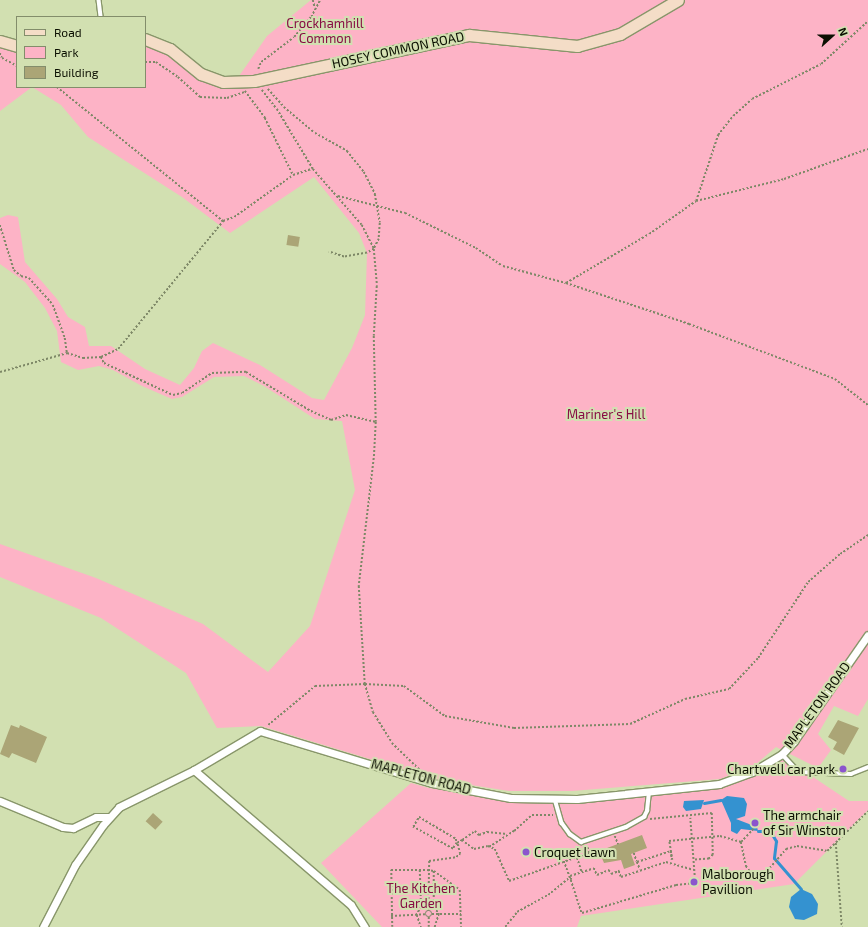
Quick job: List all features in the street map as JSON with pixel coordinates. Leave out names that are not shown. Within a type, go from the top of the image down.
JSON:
[{"type":"main road","name":"HOSEY COMMON ROAD","points":[[146,39],[170,49],[201,74],[222,82],[257,80],[470,35],[577,46],[620,34],[678,0]]},
{"type":"main road","points":[[0,45],[16,46]]},
{"type":"street","name":"MAPLETON ROAD","points":[[260,731],[432,783],[500,796],[555,799],[649,792],[723,783],[760,768],[782,754],[794,741],[868,635]]},
{"type":"street","points":[[43,927],[75,865],[109,817],[129,800],[194,770],[260,731]]},
{"type":"street","points":[[194,770],[351,905],[365,927]]},
{"type":"street","points":[[0,801],[63,827],[73,828],[96,817],[109,817]]},
{"type":"lane","points":[[99,0],[101,16]]},
{"type":"lane","points":[[782,754],[800,772],[851,774],[868,767]]},
{"type":"lane","points":[[555,799],[559,816],[570,834],[581,842],[639,820],[647,811],[649,792]]},
{"type":"path","points":[[313,0],[315,8]]},
{"type":"path","points":[[320,0],[311,17],[294,37],[261,62],[257,80],[277,109],[313,169],[362,225],[374,249],[377,286],[374,336],[376,422],[374,458],[359,586],[365,684],[373,712],[392,743],[432,783]]},
{"type":"path","points":[[696,201],[718,135],[733,116],[752,99],[820,64],[868,21]]},
{"type":"path","points":[[0,45],[2,58]]},
{"type":"path","points":[[2,58],[16,65]]},
{"type":"path","points":[[257,80],[284,107],[315,133],[347,152],[364,172],[378,206],[379,239],[374,249],[367,253],[344,257],[330,252]]},
{"type":"path","points":[[58,88],[223,221]]},
{"type":"path","points":[[245,91],[265,118],[293,176]]},
{"type":"path","points":[[566,283],[649,234],[696,201],[784,178],[868,149]]},
{"type":"path","points":[[0,372],[67,353],[82,358],[101,357],[118,349],[223,221],[234,217],[293,176],[313,169]]},
{"type":"path","points":[[338,196],[405,213],[476,248],[502,266],[566,283],[689,324],[835,379],[868,405]]},
{"type":"path","points":[[0,225],[14,270],[29,278],[53,305],[65,338],[67,353]]},
{"type":"path","points":[[101,357],[104,363],[173,395],[182,393],[212,373],[246,372],[311,411],[331,420],[346,415],[376,422]]},
{"type":"path","points":[[260,731],[316,686],[365,684],[404,686],[445,716],[514,728],[630,724],[685,699],[729,689],[758,658],[808,582],[840,554],[868,535]]},
{"type":"path","points":[[741,842],[746,866],[751,872],[760,876],[786,849],[797,846],[827,851],[868,811]]},
{"type":"path","points":[[462,840],[474,849],[489,846],[508,834],[532,815],[542,813],[559,816]]},
{"type":"path","points":[[639,820],[712,813],[712,857],[694,860]]},
{"type":"path","points":[[391,916],[426,914],[428,911],[428,861],[434,858],[456,857],[460,854],[457,843],[456,839],[419,817],[413,827],[453,848],[457,843],[475,830],[479,835],[487,832],[508,834]]},
{"type":"path","points":[[564,861],[582,912],[676,885],[695,883],[690,818]]},
{"type":"path","points":[[741,842],[756,826]]},
{"type":"path","points":[[672,860],[669,840],[711,836],[741,842]]},
{"type":"path","points":[[836,843],[842,927]]},
{"type":"path","points":[[489,846],[499,856],[509,881],[589,853]]},
{"type":"path","points":[[637,862],[671,851],[671,865]]},
{"type":"path","points":[[634,853],[640,870]]},
{"type":"path","points":[[576,854],[582,872]]},
{"type":"path","points":[[505,927],[517,912],[548,895],[570,879],[570,876],[594,868],[597,875],[609,870],[611,874],[619,871],[621,877],[666,862],[671,865],[694,870]]},
{"type":"path","points":[[392,927],[391,870],[434,871],[460,890],[461,927]]},
{"type":"path","points":[[420,870],[421,907],[417,915],[422,927]]},
{"type":"path","points":[[434,871],[434,906],[439,914],[435,927]]},
{"type":"path","points":[[428,911],[432,914],[461,914]]},
{"type":"path","points":[[426,914],[429,917]]},
{"type":"path","points":[[429,927],[429,917],[432,914]]},
{"type":"green space","name":"Mariner's Hill","points":[[311,0],[868,0],[868,699],[858,716],[834,706],[818,734],[831,750],[818,768],[776,747],[755,765],[720,779],[572,791],[509,791],[439,780],[261,726],[217,728],[186,673],[101,618],[0,577],[0,544],[96,578],[203,624],[268,672],[310,626],[355,490],[342,421],[315,419],[264,386],[244,376],[214,377],[182,397],[172,399],[142,386],[113,370],[99,366],[78,370],[61,362],[57,331],[45,308],[25,282],[0,264],[0,218],[8,215],[18,217],[25,262],[57,299],[68,317],[85,327],[89,346],[111,346],[145,369],[180,385],[194,368],[202,351],[213,343],[260,365],[312,398],[324,400],[352,348],[365,315],[367,253],[359,233],[314,177],[230,233],[182,197],[88,137],[61,105],[34,88],[146,88],[146,42],[216,79],[237,79],[267,36]]},
{"type":"green space","points":[[0,43],[16,46],[16,88],[31,88],[0,111]]},
{"type":"green space","name":"The Kitchen Garden","points":[[783,757],[849,801],[868,801],[868,810],[794,884],[581,916],[577,927],[382,927],[321,863],[411,783],[429,788],[501,798],[555,803],[721,787],[759,772]]},
{"type":"water","points":[[727,796],[744,798],[747,804],[745,816],[736,819],[757,827],[758,831],[741,829],[737,834],[731,831],[731,823],[721,800]]},
{"type":"water","points":[[704,800],[701,809],[686,811],[683,807],[684,801]]},
{"type":"water","points":[[801,889],[812,894],[818,904],[817,914],[804,920],[795,919],[789,907],[791,897]]},
{"type":"building","points":[[288,235],[300,237],[298,247],[286,245]]},
{"type":"building","points":[[838,720],[859,728],[844,755],[833,749],[837,742],[828,737]]},
{"type":"building","points":[[11,725],[19,728],[20,725],[47,737],[36,763],[12,753],[9,758],[0,754]]},
{"type":"building","points":[[153,813],[163,822],[155,830],[146,821]]},
{"type":"building","points":[[642,835],[647,848],[631,854],[635,865],[624,869],[621,860],[604,863],[599,851]]},
{"type":"waterway","points":[[704,803],[721,800]]},
{"type":"waterway","points":[[758,831],[770,831],[776,841],[774,858],[801,889]]},
{"type":"place","name":"Chartwell car park","points":[[843,769]]},
{"type":"place","name":"The armchair of Sir Winston","points":[[755,823]]},
{"type":"place","name":"Croquet Lawn","points":[[526,852]]},
{"type":"place","name":"Malborough Pavillion","points":[[694,882]]},
{"type":"park label","name":"Crockhamhill Common","points":[[325,32]]}]
